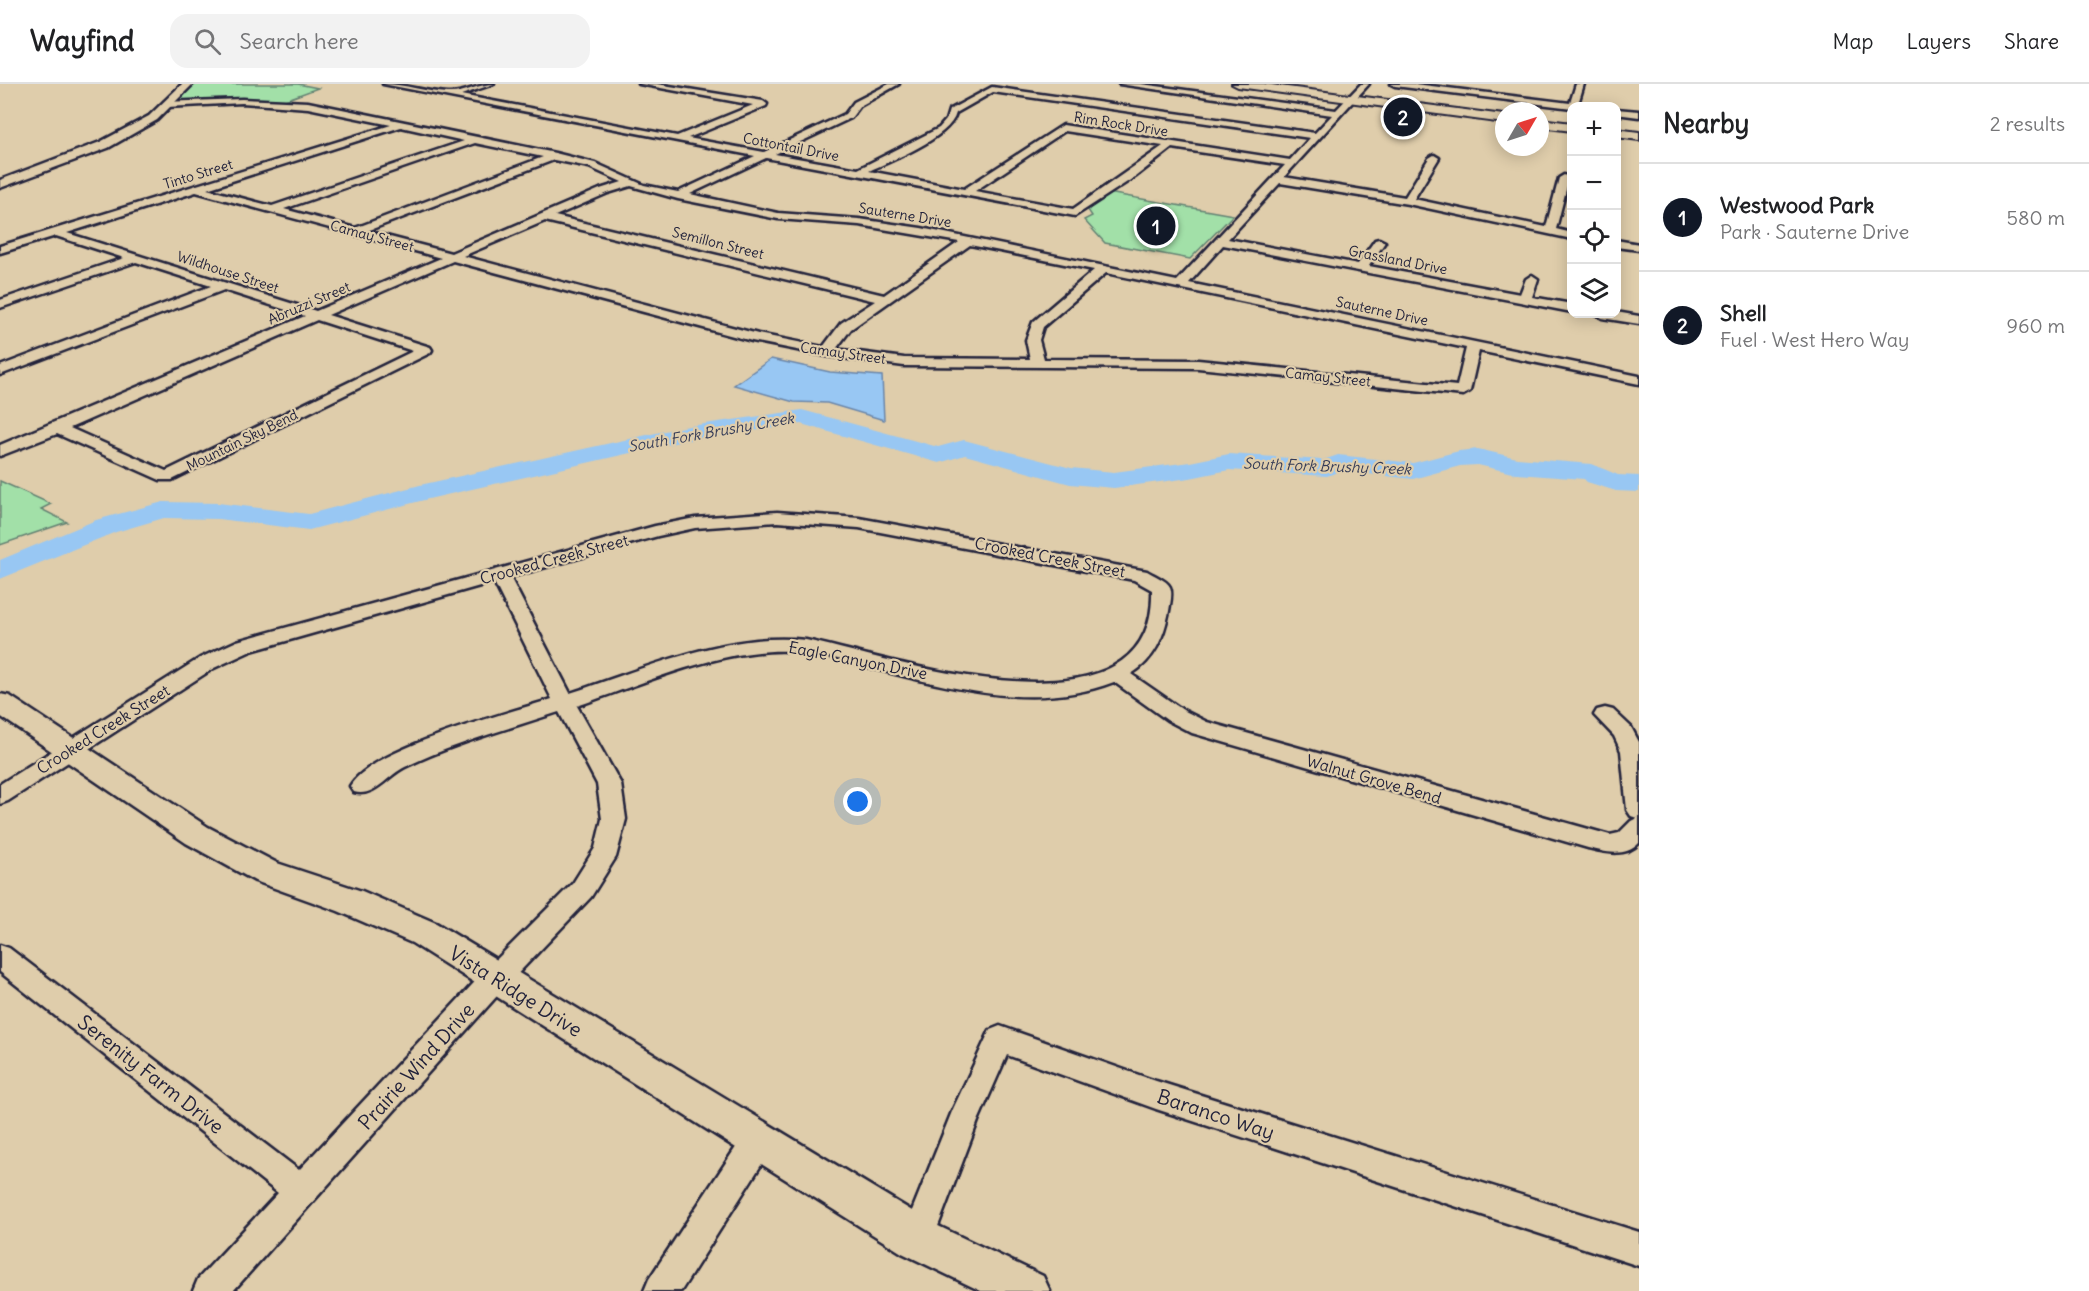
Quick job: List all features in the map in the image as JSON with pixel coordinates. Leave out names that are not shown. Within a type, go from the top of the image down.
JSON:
[{"type":"main road","points":[[1238,84],[1495,118]]},
{"type":"main road","points":[[1549,124],[1567,126]]},
{"type":"main road","points":[[1621,134],[1639,136]]},
{"type":"street","points":[[0,184],[104,145],[153,118],[188,84]]},
{"type":"street","name":"Cottontail Drive","points":[[387,84],[1075,213],[1170,145]]},
{"type":"street","points":[[452,96],[490,84]]},
{"type":"street","points":[[644,84],[763,104],[677,140]]},
{"type":"street","points":[[678,196],[848,116],[857,104],[895,84]]},
{"type":"street","points":[[1123,84],[1337,113]]},
{"type":"street","points":[[1180,285],[1365,84]]},
{"type":"street","points":[[1395,84],[1567,105]]},
{"type":"street","points":[[1468,93],[1473,84]]},
{"type":"street","points":[[1576,102],[1580,84]]},
{"type":"street","points":[[859,173],[942,130],[950,120],[952,112],[992,89],[1315,136]]},
{"type":"street","name":"Sauterne Drive","points":[[167,104],[242,101],[286,103],[404,124],[592,165],[631,183],[678,196],[778,216],[859,222],[968,241],[1639,380]]},
{"type":"street","points":[[520,109],[540,103]]},
{"type":"street","points":[[1621,112],[1639,114]]},
{"type":"street","points":[[596,124],[615,117]]},
{"type":"street","name":"Tinto Street","points":[[0,250],[404,124]]},
{"type":"street","name":"Rim Rock Drive","points":[[965,193],[1063,128],[1290,163]]},
{"type":"street","points":[[274,209],[477,140]]},
{"type":"street","points":[[355,232],[555,156]]},
{"type":"street","points":[[1408,201],[1434,158]]},
{"type":"street","points":[[1550,232],[1564,178]]},
{"type":"street","points":[[1276,179],[1408,201],[1567,235]]},
{"type":"street","name":"Abruzzi Street","points":[[0,451],[604,191],[631,183]]},
{"type":"street","name":"Camay Street","points":[[195,189],[757,338],[827,352],[904,362],[1198,364],[1463,391],[1473,345]]},
{"type":"street","name":"Semillon Street","points":[[544,217],[884,299]]},
{"type":"street","name":"Wildhouse Street","points":[[57,233],[425,350]]},
{"type":"street","points":[[827,352],[846,326],[968,241]]},
{"type":"street","name":"Grassland Drive","points":[[1219,241],[1567,307]]},
{"type":"street","points":[[1361,269],[1379,242]]},
{"type":"street","points":[[1621,244],[1639,247]]},
{"type":"street","points":[[0,304],[136,258]]},
{"type":"street","points":[[1039,364],[1030,343],[1033,332],[1038,325],[1103,269]]},
{"type":"street","points":[[1525,299],[1532,279]]},
{"type":"street","points":[[0,372],[223,286]]},
{"type":"street","points":[[1621,317],[1639,320]]},
{"type":"street","name":"Mountain Sky Bend","points":[[57,428],[166,477],[425,350]]},
{"type":"street","name":"Crooked Creek Street","points":[[0,795],[207,663],[244,646],[655,531],[695,523],[777,517],[859,523],[1133,573],[1151,580]]},
{"type":"street","name":"Prairie Wind Drive","points":[[210,1291],[495,979],[582,890],[607,850],[614,819],[609,784],[565,704],[499,574]]},
{"type":"street","name":"Eagle Canyon Drive","points":[[362,786],[393,763],[418,751],[711,654],[765,645],[804,646],[986,686],[1024,690],[1053,689],[1088,683],[1117,674],[1147,651],[1162,599],[1161,588],[1151,580]]},
{"type":"street","name":"Walnut Grove Bend","points":[[1117,674],[1200,728],[1260,746],[1610,844],[1626,842],[1639,827]]},
{"type":"street","name":"Vista Ridge Drive","points":[[0,703],[197,835],[266,872],[350,901],[424,933],[917,1239],[1028,1291]]},
{"type":"street","points":[[1605,715],[1623,732],[1632,751],[1639,810]]},
{"type":"street","name":"Serenity Farm Drive","points":[[0,956],[302,1192]]},
{"type":"street","name":"Baranco Way","points":[[917,1239],[964,1119],[1000,1039],[1156,1095],[1639,1249]]},
{"type":"street","points":[[661,1291],[759,1140]]},
{"type":"green space","points":[[193,84],[298,84],[318,88],[285,100],[176,101]]},
{"type":"green space","points":[[1108,193],[1233,215],[1190,259],[1105,243],[1084,220],[1092,216],[1088,210]]},
{"type":"green space","points":[[0,481],[51,504],[41,509],[67,522],[0,545]]},
{"type":"water","points":[[771,359],[830,372],[882,376],[884,420],[827,403],[794,402],[734,385]]},
{"type":"waterway","name":"South Fork Brushy Creek","points":[[0,570],[106,526],[163,510],[218,511],[309,522],[420,493],[683,434],[802,417],[939,455],[964,447],[1070,476],[1114,480],[1190,470],[1229,462],[1327,468],[1338,463],[1413,471],[1459,459],[1478,457],[1517,466],[1592,472],[1596,477],[1616,483],[1639,484]]},
{"type":"place","name":"Shell","points":[[1403,117]]},
{"type":"place","name":"Westwood Park","points":[[1156,226]]}]
